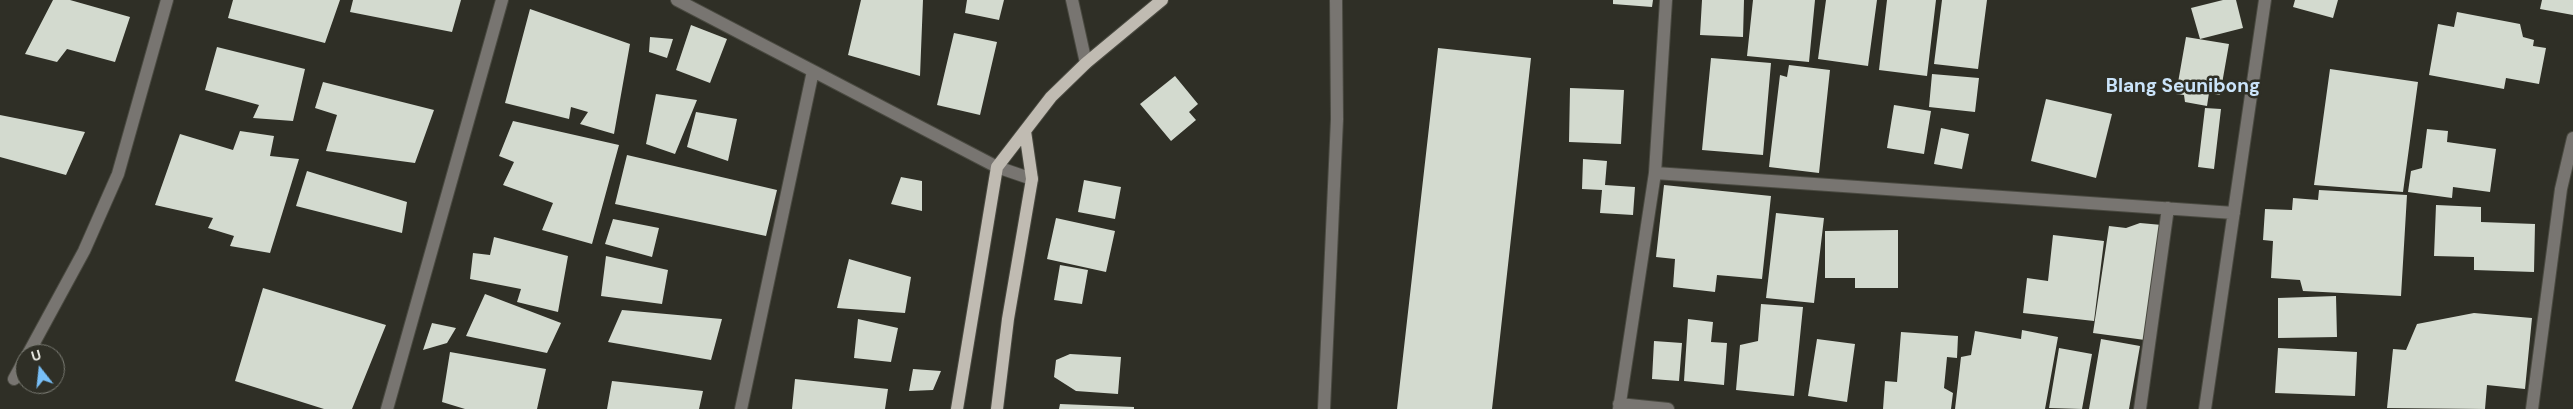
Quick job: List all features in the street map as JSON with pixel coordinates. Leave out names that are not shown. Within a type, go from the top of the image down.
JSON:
[{"type":"main road","points":[[958,409],[997,167],[1051,97],[1086,63],[1162,0]]},
{"type":"main road","points":[[997,409],[1008,319],[1032,179],[1026,131]]},
{"type":"street","points":[[33,344],[84,251],[118,174],[167,0]]},
{"type":"street","points":[[387,409],[502,0]]},
{"type":"street","points":[[677,0],[997,167],[1032,179]]},
{"type":"street","points":[[1072,0],[1086,63]]},
{"type":"street","points":[[1324,409],[1337,119],[1336,0]]},
{"type":"street","points":[[1666,0],[1655,173],[1619,407],[1668,409]]},
{"type":"street","points":[[2205,409],[2265,0]]},
{"type":"street","points":[[741,409],[813,71]]},
{"type":"street","points":[[2532,409],[2562,189],[2573,138]]},
{"type":"street","points":[[1655,173],[2234,213]]},
{"type":"street","points":[[2140,409],[2168,208]]},
{"type":"building","points":[[53,0],[70,0],[130,17],[115,62],[67,49],[57,62],[25,54]]},
{"type":"building","points":[[233,0],[340,0],[325,43],[228,18]]},
{"type":"building","points":[[353,0],[461,0],[452,32],[350,12]]},
{"type":"building","points":[[861,0],[923,0],[920,76],[848,55]]},
{"type":"building","points":[[967,0],[1004,0],[999,20],[965,13]]},
{"type":"building","points":[[1613,0],[1653,0],[1652,7],[1613,4]]},
{"type":"building","points":[[1702,0],[1744,0],[1743,37],[1700,35]]},
{"type":"building","points":[[1753,0],[1815,0],[1809,62],[1747,56]]},
{"type":"building","points":[[1826,0],[1877,0],[1868,66],[1818,59]]},
{"type":"building","points":[[1887,0],[1936,0],[1927,76],[1879,70]]},
{"type":"building","points":[[1942,0],[1987,0],[1978,69],[1934,64]]},
{"type":"building","points":[[2223,0],[2236,0],[2243,28],[2200,39],[2191,8]]},
{"type":"building","points":[[2295,0],[2338,0],[2333,18],[2293,7]]},
{"type":"building","points":[[2542,0],[2573,0],[2573,15],[2540,9]]},
{"type":"building","points":[[530,9],[630,44],[614,134],[580,124],[588,112],[571,107],[569,119],[505,103]]},
{"type":"building","points":[[2457,12],[2520,24],[2523,37],[2534,40],[2533,46],[2546,48],[2539,84],[2506,78],[2504,89],[2429,75],[2438,24],[2454,27]]},
{"type":"building","points":[[691,25],[727,39],[710,83],[676,70]]},
{"type":"building","points":[[954,33],[997,42],[980,115],[937,105]]},
{"type":"building","points":[[650,37],[673,39],[667,58],[649,52]]},
{"type":"building","points":[[2186,37],[2229,44],[2220,95],[2209,93],[2207,106],[2185,102],[2184,95],[2176,94]]},
{"type":"building","points":[[217,47],[305,69],[293,121],[253,118],[259,105],[205,90]]},
{"type":"building","points":[[1438,48],[1531,58],[1492,409],[1397,409]]},
{"type":"building","points":[[1711,58],[1771,63],[1763,155],[1702,150]]},
{"type":"building","points":[[1789,65],[1830,70],[1819,173],[1769,167],[1780,75],[1787,77]]},
{"type":"building","points":[[2330,69],[2418,82],[2403,192],[2314,185]]},
{"type":"building","points":[[1932,74],[1979,78],[1975,112],[1929,107]]},
{"type":"building","points":[[1175,76],[1198,104],[1189,112],[1196,120],[1171,141],[1140,104]]},
{"type":"building","points":[[323,82],[434,110],[415,163],[326,151],[337,115],[315,108]]},
{"type":"building","points":[[1570,88],[1624,90],[1621,144],[1569,142]]},
{"type":"building","points":[[656,94],[697,100],[675,154],[646,144]]},
{"type":"building","points":[[2046,99],[2112,114],[2096,178],[2031,161]]},
{"type":"building","points":[[1894,105],[1931,111],[1924,154],[1887,148]]},
{"type":"building","points":[[2205,108],[2221,109],[2214,169],[2198,167]]},
{"type":"building","points":[[696,112],[737,119],[728,161],[687,147]]},
{"type":"building","points":[[0,115],[85,132],[66,175],[0,157]]},
{"type":"building","points":[[513,121],[619,145],[592,244],[542,230],[553,203],[503,185],[514,162],[499,156]]},
{"type":"building","points":[[1941,128],[1969,134],[1962,169],[1934,164]]},
{"type":"building","points":[[2427,129],[2448,131],[2447,142],[2496,149],[2490,192],[2453,187],[2452,198],[2408,192],[2411,171],[2422,168]]},
{"type":"building","points":[[240,131],[274,136],[270,156],[299,159],[270,253],[230,246],[234,236],[208,228],[213,218],[155,205],[180,134],[233,150]]},
{"type":"building","points":[[627,155],[777,190],[766,236],[615,204]]},
{"type":"building","points":[[1583,159],[1607,161],[1605,185],[1635,187],[1633,215],[1600,213],[1602,190],[1582,189]]},
{"type":"building","points":[[307,171],[407,202],[402,233],[296,206]]},
{"type":"building","points":[[901,177],[922,181],[922,211],[891,204]]},
{"type":"building","points":[[1084,180],[1121,187],[1115,219],[1078,212]]},
{"type":"building","points":[[1664,185],[1771,196],[1762,279],[1717,275],[1715,292],[1673,287],[1675,259],[1656,257]]},
{"type":"building","points":[[2319,190],[2407,195],[2401,296],[2303,291],[2300,280],[2271,278],[2273,241],[2263,240],[2265,209],[2292,210],[2293,198],[2318,200]]},
{"type":"building","points":[[2436,205],[2481,207],[2481,222],[2535,224],[2534,272],[2474,270],[2474,257],[2434,256]]},
{"type":"building","points":[[1776,213],[1824,218],[1814,303],[1766,298]]},
{"type":"building","points":[[1056,218],[1115,231],[1106,272],[1047,259]]},
{"type":"building","points":[[613,219],[659,228],[652,257],[605,244]]},
{"type":"building","points":[[2140,223],[2162,225],[2145,340],[2093,333],[2109,226],[2126,228]]},
{"type":"building","points":[[1898,230],[1898,288],[1855,288],[1855,278],[1825,278],[1825,231]]},
{"type":"building","points":[[2053,235],[2104,241],[2094,321],[2023,313],[2027,278],[2048,281]]},
{"type":"building","points":[[494,237],[568,256],[558,312],[517,302],[521,289],[470,279],[473,253],[490,255]]},
{"type":"building","points":[[606,256],[668,270],[662,304],[601,296]]},
{"type":"building","points":[[849,259],[911,277],[905,313],[837,308]]},
{"type":"building","points":[[1060,265],[1088,270],[1082,304],[1054,300]]},
{"type":"building","points":[[263,288],[386,325],[352,409],[324,409],[235,381]]},
{"type":"building","points":[[485,294],[561,323],[547,353],[466,336]]},
{"type":"building","points":[[2336,296],[2337,337],[2278,338],[2278,298]]},
{"type":"building","points":[[1761,304],[1803,307],[1794,396],[1736,390],[1740,345],[1758,341]]},
{"type":"building","points":[[622,310],[722,319],[711,360],[608,342]]},
{"type":"building","points":[[2474,313],[2532,318],[2525,389],[2487,385],[2485,409],[2387,408],[2393,349],[2406,350],[2417,324]]},
{"type":"building","points":[[858,319],[898,328],[891,362],[854,358]]},
{"type":"building","points":[[1688,319],[1713,322],[1711,342],[1727,343],[1724,385],[1684,381]]},
{"type":"building","points":[[432,323],[456,328],[447,343],[423,350]]},
{"type":"building","points":[[2022,330],[2058,337],[2045,409],[1955,409],[1961,357],[1971,355],[1975,331],[2021,339]]},
{"type":"building","points":[[1901,332],[1958,336],[1957,358],[1947,357],[1944,388],[1953,393],[1951,409],[1883,409],[1885,381],[1897,382]]},
{"type":"building","points":[[1817,339],[1855,344],[1847,402],[1808,396]]},
{"type":"building","points":[[2101,339],[2140,346],[2129,409],[2089,409]]},
{"type":"building","points":[[1654,341],[1682,343],[1679,381],[1652,379]]},
{"type":"building","points":[[2059,348],[2092,354],[2082,409],[2049,408]]},
{"type":"building","points":[[2278,348],[2357,352],[2355,396],[2275,393]]},
{"type":"building","points":[[450,352],[546,369],[537,409],[465,409],[442,402]]},
{"type":"building","points":[[1070,354],[1121,357],[1118,394],[1076,391],[1054,377],[1056,360]]},
{"type":"building","points":[[913,369],[941,371],[933,390],[909,391]]},
{"type":"building","points":[[795,379],[888,389],[885,409],[792,409]]},
{"type":"building","points":[[612,381],[703,391],[699,409],[607,409]]},
{"type":"building","points":[[1060,404],[1134,407],[1134,409],[1059,409]]},
{"type":"district","name":"Blang Seunibong","points":[[2183,87]]}]
